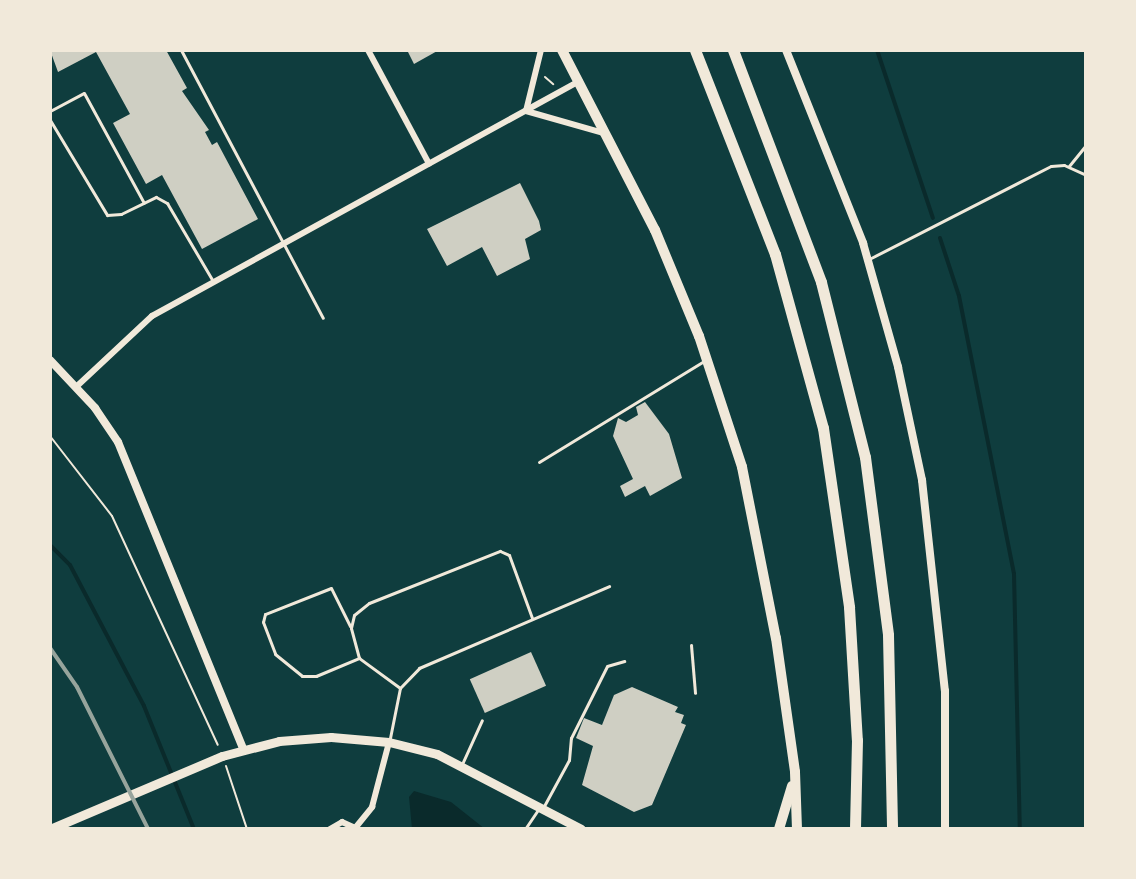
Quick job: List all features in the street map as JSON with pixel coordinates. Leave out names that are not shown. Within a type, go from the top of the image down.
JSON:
[{"type":"highway","points":[[695,50],[775,254],[823,428],[850,622],[855,829]]},
{"type":"highway","points":[[733,50],[821,282],[865,457],[888,635],[892,829]]},
{"type":"main road","points":[[562,50],[655,230],[707,360],[742,467],[763,559],[795,772],[797,829]]},
{"type":"main road","points":[[55,828],[203,763],[243,749],[306,737],[389,742],[461,765],[581,829]]},
{"type":"main road","points":[[779,829],[795,772]]},
{"type":"street","points":[[368,50],[429,164]]},
{"type":"street","points":[[526,111],[541,50]]},
{"type":"street","points":[[786,50],[867,260],[898,367],[932,554],[945,691],[945,829]]},
{"type":"street","points":[[76,387],[152,316],[580,81]]},
{"type":"street","points":[[526,111],[607,134]]},
{"type":"street","points":[[50,360],[76,387],[118,442],[243,749]]},
{"type":"street","points":[[330,829],[342,822],[357,828],[372,807],[389,742]]},
{"type":"lane","points":[[181,50],[323,318]]},
{"type":"lane","points":[[50,111],[84,93],[144,203]]},
{"type":"lane","points":[[50,120],[107,215],[156,197],[167,203],[213,281]]},
{"type":"lane","points":[[1069,166],[1086,145]]},
{"type":"lane","points":[[867,260],[1051,166],[1069,166],[1086,175]]},
{"type":"lane","points":[[539,462],[707,360]]},
{"type":"lane","points":[[351,628],[354,615],[369,603],[500,551],[509,555],[532,618]]},
{"type":"lane","points":[[389,742],[400,688],[419,668],[609,586]]},
{"type":"lane","points":[[359,658],[316,676],[302,676],[275,654],[263,622],[265,614],[331,588],[351,628],[359,658],[400,688]]},
{"type":"lane","points":[[691,645],[695,693]]},
{"type":"lane","points":[[525,829],[541,809],[569,760],[571,738],[607,666],[624,661]]},
{"type":"lane","points":[[461,765],[482,720]]},
{"type":"path","points":[[545,77],[553,84]]},
{"type":"path","points":[[50,436],[112,516],[215,738]]},
{"type":"path","points":[[226,766],[247,829]]},
{"type":"water","points":[[414,791],[451,802],[485,829],[412,829],[409,797]]},
{"type":"building","points":[[50,50],[166,50],[187,88],[182,91],[209,130],[205,132],[212,145],[217,142],[258,219],[202,249],[162,175],[146,184],[113,123],[130,114],[96,52],[58,72]]},
{"type":"building","points":[[407,50],[439,50],[414,64]]},
{"type":"building","points":[[520,183],[541,230],[525,239],[530,259],[497,276],[482,247],[447,266],[427,229]]},
{"type":"building","points":[[645,402],[669,434],[682,478],[650,496],[645,486],[625,497],[620,486],[633,479],[613,436],[618,418],[626,422],[638,415],[636,407]]},
{"type":"building","points":[[531,652],[546,686],[485,713],[470,679]]},
{"type":"building","points":[[632,687],[678,707],[675,712],[684,715],[681,723],[686,725],[652,805],[634,812],[582,785],[593,746],[576,738],[584,718],[602,725],[614,695]]},
{"type":"waterway","points":[[877,50],[933,218]]},
{"type":"waterway","points":[[940,238],[959,296],[1014,574],[1020,829]]},
{"type":"waterway","points":[[50,545],[70,565],[144,706],[194,829]]},
{"type":"railway","points":[[50,648],[77,687],[148,829]]}]
